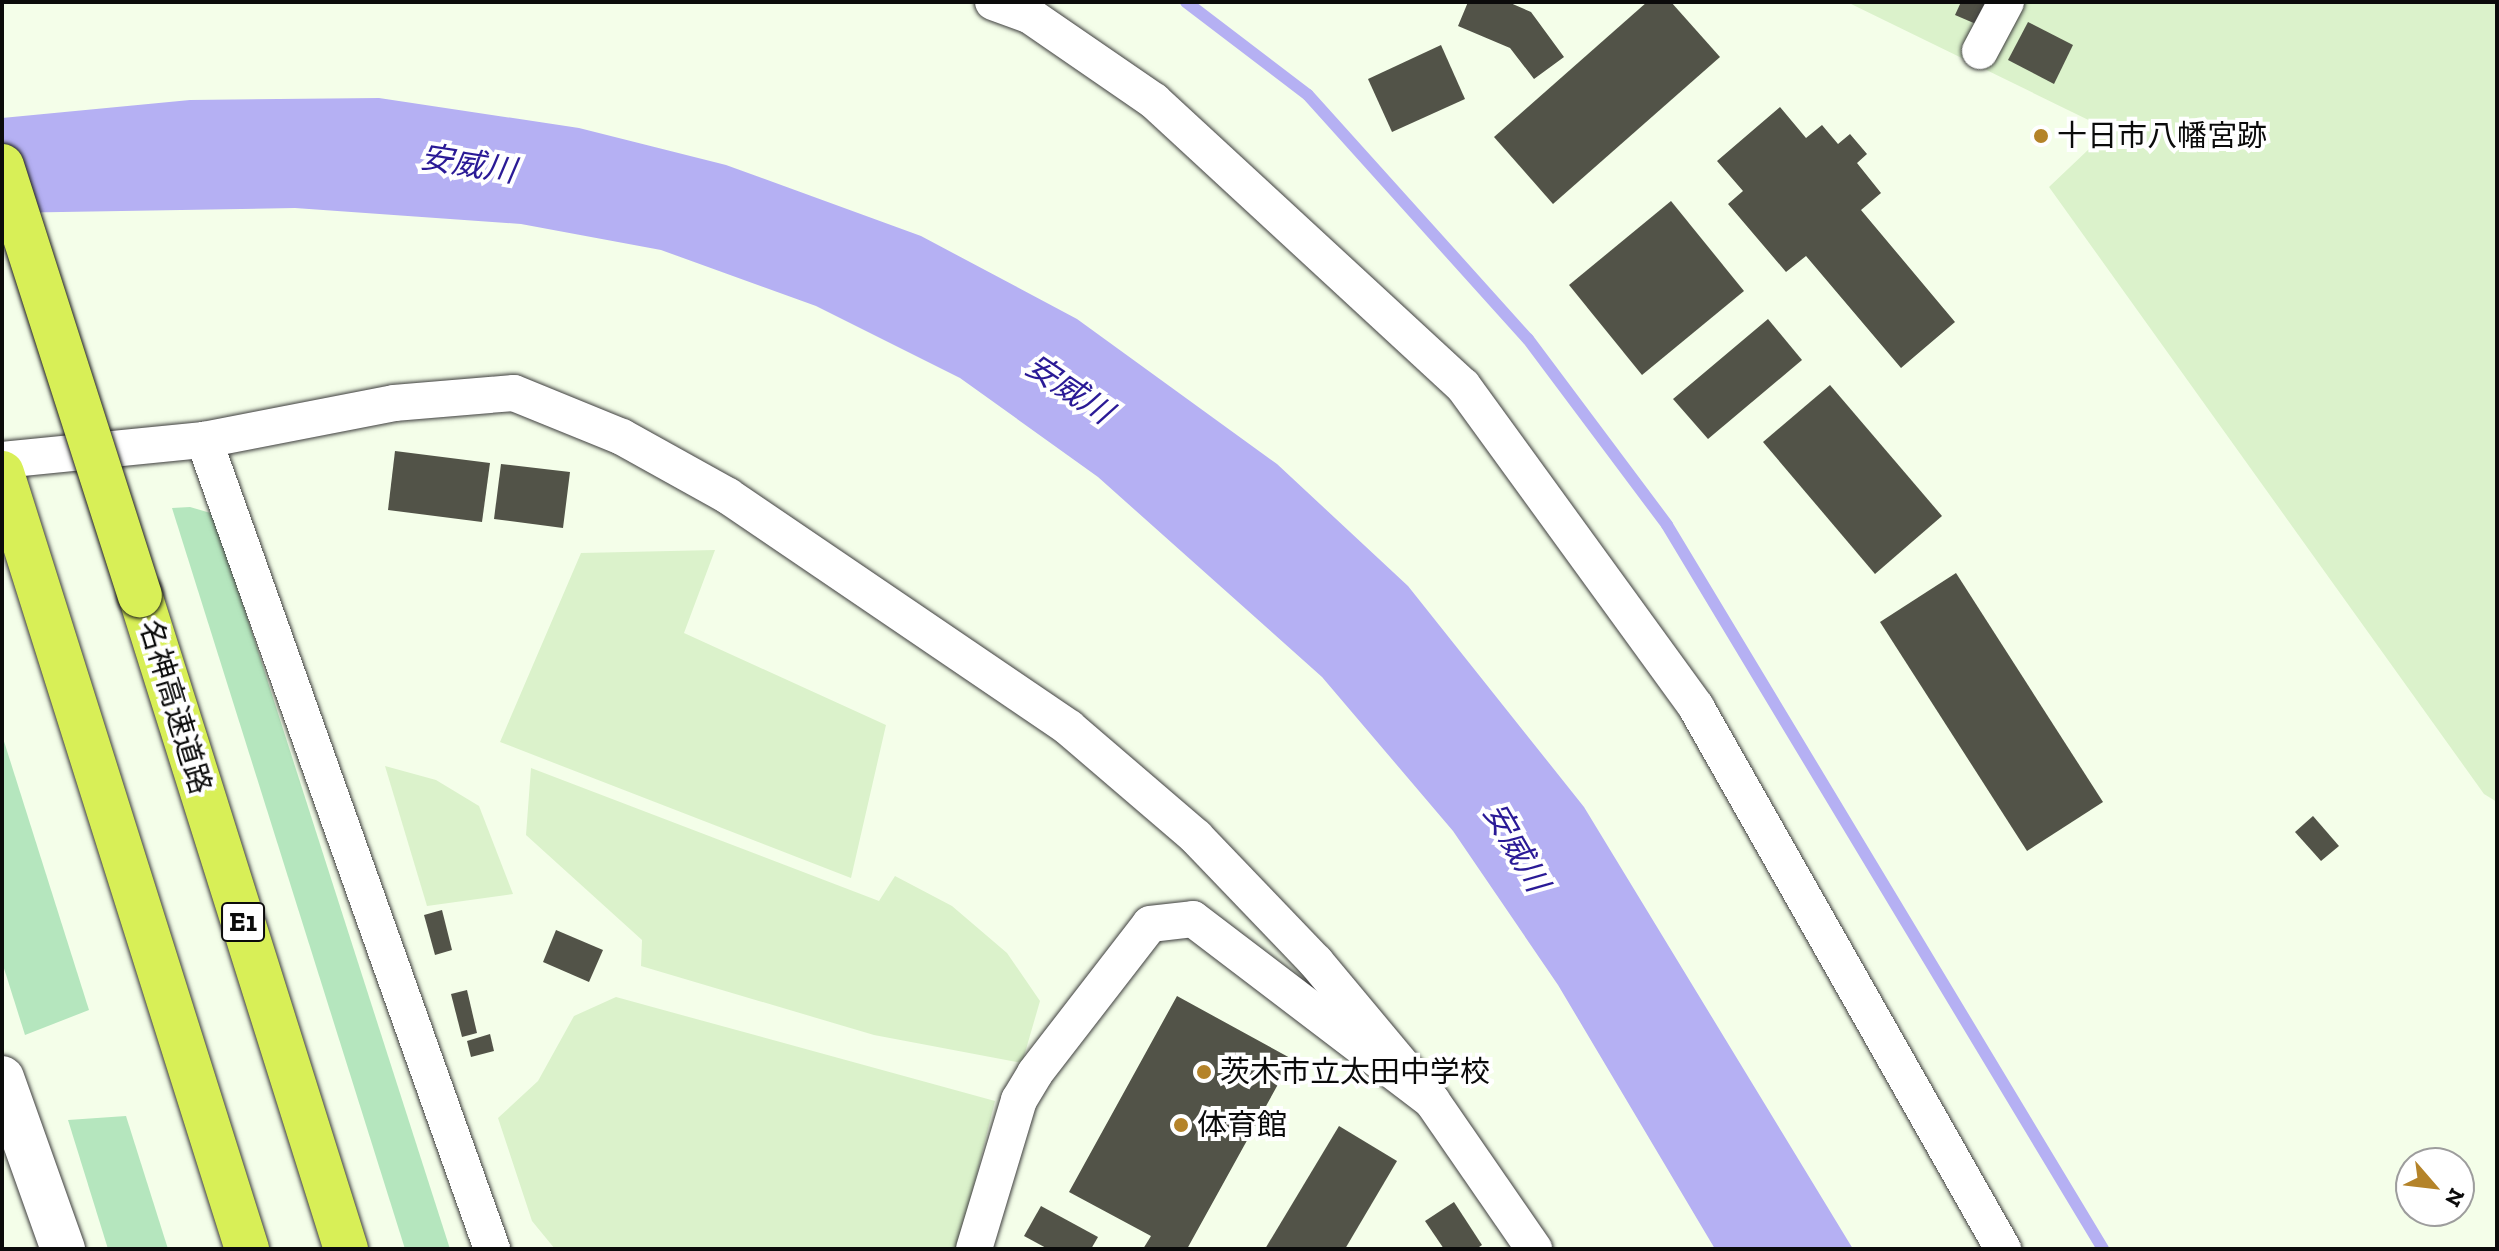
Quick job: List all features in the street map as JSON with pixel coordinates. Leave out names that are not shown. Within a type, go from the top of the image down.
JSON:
[{"type":"highway","name":"名神高速道路","points":[[2,166],[346,1249]]},
{"type":"highway","points":[[2,473],[247,1249]]},
{"type":"street","points":[[993,2],[1029,15],[1154,101],[1463,386],[1696,707],[2003,1249]]},
{"type":"street","points":[[1980,51],[2006,2]]},
{"type":"street","points":[[2,460],[204,440],[394,403],[514,393],[635,445],[728,496],[1069,728],[1140,786],[1316,962],[1432,1101],[1534,1249]]},
{"type":"street","points":[[204,440],[492,1249]]},
{"type":"street","points":[[974,1249],[1019,1100],[1150,924],[1193,919],[1432,1101]]},
{"type":"street","points":[[2,1078],[63,1249]]},
{"type":"green space","points":[[1847,2],[2497,2],[2497,802],[2484,794],[2049,187],[2109,130]]},
{"type":"green space","points":[[190,507],[214,514],[450,1249],[405,1249],[172,508]]},
{"type":"green space","points":[[715,550],[684,633],[886,725],[851,878],[500,742],[581,553]]},
{"type":"green space","points":[[2,735],[89,1010],[25,1035],[2,962]]},
{"type":"green space","points":[[385,766],[436,780],[479,806],[513,894],[427,906]]},
{"type":"green space","points":[[531,768],[879,901],[895,876],[952,906],[1007,953],[1040,1001],[1022,1063],[874,1035],[641,966],[642,940],[526,835]]},
{"type":"green space","points":[[616,997],[995,1101],[958,1249],[555,1249],[532,1221],[498,1118],[538,1081],[574,1016]]},
{"type":"green space","points":[[126,1116],[168,1249],[108,1249],[68,1120]]},
{"type":"water","name":"安威川","points":[[379,98],[579,128],[726,165],[921,236],[1077,319],[1277,464],[1408,586],[1584,807],[1853,1249],[1715,1249],[1558,985],[1453,831],[1322,677],[1098,477],[960,378],[816,306],[661,250],[521,224],[295,208],[2,213],[2,118],[190,100]]},
{"type":"building","points":[[1468,2],[1508,2],[1531,12],[1564,57],[1534,79],[1510,48],[1458,26]]},
{"type":"building","points":[[1647,2],[1671,2],[1720,57],[1553,204],[1494,137]]},
{"type":"building","points":[[1961,2],[1987,2],[1976,24],[1955,15]]},
{"type":"building","points":[[2028,22],[2073,45],[2054,84],[2008,60]]},
{"type":"building","points":[[1441,45],[1465,99],[1392,132],[1368,79]]},
{"type":"building","points":[[1780,107],[1806,138],[1822,125],[1838,144],[1850,134],[1867,154],[1857,163],[1881,193],[1861,210],[1955,322],[1901,368],[1806,256],[1786,272],[1728,204],[1743,191],[1717,161]]},
{"type":"building","points":[[1671,201],[1744,291],[1642,375],[1569,285]]},
{"type":"building","points":[[1768,319],[1802,360],[1708,439],[1673,399]]},
{"type":"building","points":[[1830,385],[1942,516],[1875,574],[1763,442]]},
{"type":"building","points":[[395,451],[490,463],[482,522],[388,510]]},
{"type":"building","points":[[501,464],[570,472],[563,528],[494,519]]},
{"type":"building","points":[[1956,573],[2103,802],[2027,851],[1880,622]]},
{"type":"building","points":[[2313,816],[2339,846],[2321,861],[2295,832]]},
{"type":"building","points":[[442,910],[452,950],[435,955],[424,915]]},
{"type":"building","points":[[556,930],[603,950],[589,982],[543,962]]},
{"type":"building","points":[[467,990],[477,1033],[462,1037],[451,994]]},
{"type":"building","name":"体育館","points":[[1177,996],[1292,1059],[1187,1249],[1143,1249],[1151,1236],[1069,1192]]},
{"type":"building","points":[[490,1034],[494,1051],[471,1057],[467,1041]]},
{"type":"building","points":[[1339,1126],[1397,1161],[1345,1249],[1265,1249]]},
{"type":"building","points":[[1454,1202],[1482,1245],[1476,1249],[1444,1249],[1425,1221]]},
{"type":"building","points":[[1041,1206],[1098,1237],[1091,1249],[1048,1249],[1024,1236]]},
{"type":"waterway","points":[[1186,2],[1308,95],[1528,339],[1667,525],[2103,1249]]},
{"type":"place","name":"十日市八幡宮跡","points":[[2041,136]]},
{"type":"place","name":"茨木市立太田中学校","points":[[1204,1072]]},
{"type":"place","name":"体育館","points":[[1181,1125]]}]
